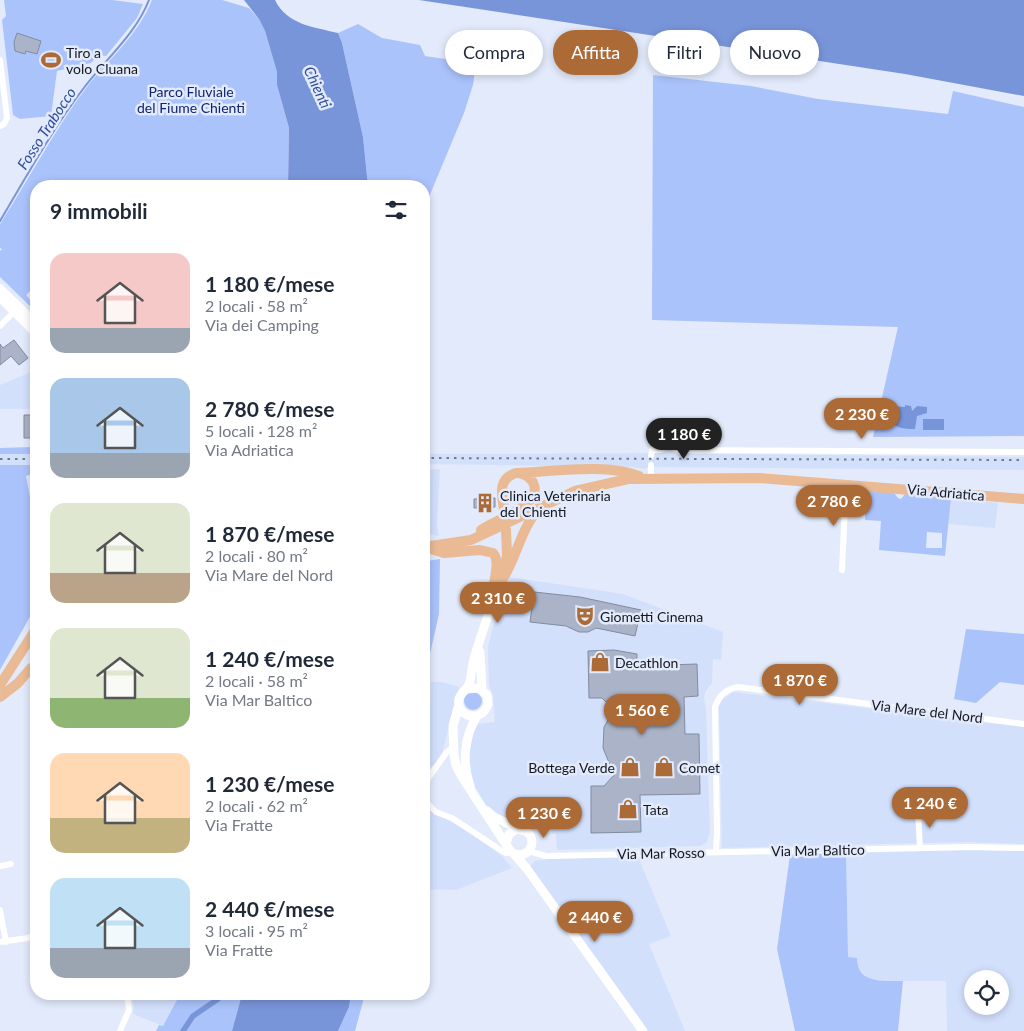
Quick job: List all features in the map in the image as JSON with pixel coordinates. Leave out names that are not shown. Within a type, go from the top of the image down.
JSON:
[{"type":"main road","points":[[504,510],[501,490],[503,482],[509,476],[519,473],[600,470],[627,472],[646,478]]},
{"type":"main road","points":[[430,546],[471,540],[488,525],[526,505],[533,499],[535,490],[533,482],[528,476],[519,473]]},
{"type":"main road","name":"Via Adriatica","points":[[471,540],[565,495],[591,486],[646,478],[759,478],[1024,499]]},
{"type":"main road","points":[[497,588],[512,566],[530,521],[544,505]]},
{"type":"main road","points":[[467,689],[506,556],[506,530]]},
{"type":"main road","points":[[430,548],[444,553],[480,550],[493,553],[497,563],[492,587],[493,599]]},
{"type":"main road","points":[[0,685],[30,638]]},
{"type":"main road","points":[[480,642],[482,690]]},
{"type":"main road","points":[[24,646],[23,659],[30,665]]},
{"type":"main road","points":[[0,697],[18,684],[30,672]]},
{"type":"main road","points":[[473,794],[467,772],[466,743],[470,729],[477,716],[484,712],[488,704],[487,695],[482,690],[474,687],[467,689],[461,695],[453,726],[453,747],[459,771],[473,794],[510,850],[527,869],[644,1031]]},
{"type":"main road","points":[[459,704],[465,714],[477,716]]},
{"type":"main road","points":[[482,807],[494,817],[529,834],[530,849],[526,861],[527,869]]},
{"type":"main road","points":[[510,850],[509,834],[519,829]]},
{"type":"main road","points":[[510,850],[522,855],[530,849]]},
{"type":"street","points":[[0,60],[7,118],[1,125]]},
{"type":"street","points":[[0,288],[30,321]]},
{"type":"street","points":[[0,298],[14,312],[30,323]]},
{"type":"street","points":[[0,326],[14,312]]},
{"type":"street","points":[[652,453],[661,450],[681,437],[700,450]]},
{"type":"street","points":[[675,440],[675,447],[682,450],[1024,452]]},
{"type":"street","points":[[682,450],[687,442]]},
{"type":"street","points":[[646,478],[651,465]]},
{"type":"street","points":[[842,570],[846,484]]},
{"type":"street","name":"Via Mare del Nord","points":[[716,852],[716,707],[721,696],[729,689],[747,688],[1024,724]]},
{"type":"street","points":[[430,776],[446,753],[453,747]]},
{"type":"street","points":[[430,806],[436,812],[463,825],[502,851],[506,853],[510,850]]},
{"type":"street","points":[[918,812],[920,848]]},
{"type":"street","name":"Via Mar Baltico","points":[[716,852],[1024,848]]},
{"type":"street","name":"Via Mar Rosso","points":[[530,849],[546,856],[716,852]]},
{"type":"street","points":[[0,866],[11,864]]},
{"type":"street","points":[[0,910],[3,942],[30,937]]},
{"type":"street","points":[[120,1031],[128,1014],[128,1000]]},
{"type":"shaded area","points":[[30,372],[30,409],[0,409],[0,385]]},
{"type":"shaded area","points":[[30,447],[30,473],[0,472],[0,448]]},
{"type":"shaded area","points":[[654,453],[1024,457],[1024,470],[648,467],[645,469],[632,467],[430,464],[430,454]]},
{"type":"shaded area","points":[[440,469],[437,525],[439,536],[430,534],[430,470]]},
{"type":"shaded area","points":[[951,498],[998,503],[995,528],[948,524]]},
{"type":"shaded area","points":[[509,577],[623,594],[723,632],[721,660],[713,659],[712,683],[705,692],[704,699],[706,709],[710,833],[706,843],[700,846],[557,850],[556,834],[552,833],[551,825],[540,825],[539,818],[501,818],[493,813],[484,802],[472,781],[469,767],[469,746],[471,735],[477,724],[495,722],[493,695],[489,685],[488,647],[501,595]]},
{"type":"shaded area","points":[[431,682],[442,682],[459,687],[442,754],[435,765],[430,766]]},
{"type":"shaded area","points":[[733,692],[1024,727],[1024,844],[967,842],[722,848],[719,706],[723,699]]},
{"type":"shaded area","points":[[430,810],[469,832],[502,856],[512,868],[456,890],[430,889]]},
{"type":"shaded area","points":[[971,850],[1024,851],[1024,1031],[947,1031],[946,981],[877,981],[868,978],[848,957],[846,853]]},
{"type":"shaded area","points":[[638,857],[671,936],[649,944],[685,1031],[647,1031],[530,866],[535,861],[548,859]]},
{"type":"shaded area","points":[[132,1000],[177,1000],[163,1026],[133,1014]]},
{"type":"green space","name":"Tiro a volo Cluana","points":[[4,0],[112,0],[143,4],[137,18],[106,56],[99,55],[91,63],[57,71],[51,116],[20,119],[13,115],[2,20],[6,16]]},
{"type":"green space","name":"Parco Fluviale del Fiume Chienti","points":[[152,0],[222,0],[249,8],[259,19],[265,31],[277,72],[277,85],[289,128],[288,180],[30,180],[30,291],[26,295],[30,300],[30,306],[0,277],[0,251],[2,249],[0,248],[0,224],[74,104],[131,35]]},
{"type":"green space","points":[[358,24],[382,38],[420,45],[425,56],[445,59],[445,75],[474,75],[464,113],[430,195],[430,180],[367,180],[363,137],[342,43],[338,33]]},
{"type":"green space","points":[[653,75],[751,86],[818,99],[948,114],[953,91],[1024,107],[1024,436],[873,437],[898,327],[652,320]]},
{"type":"green space","points":[[30,447],[30,454],[0,454],[0,448]]},
{"type":"green space","points":[[0,465],[30,465],[30,475],[26,476],[30,497],[30,617],[0,670]]},
{"type":"green space","points":[[867,491],[894,493],[901,499],[905,494],[936,497],[938,499],[951,498],[945,556],[879,550],[881,521],[865,520]],"holes":[[[927,532],[942,533],[942,548],[926,548]]]},
{"type":"green space","points":[[440,559],[439,614],[430,654],[430,561]]},
{"type":"green space","points":[[966,629],[1024,634],[1024,685],[1000,682],[976,703],[954,699]]},
{"type":"green space","points":[[473,692],[479,695],[482,701],[479,707],[473,710],[467,707],[464,701],[467,695]]},
{"type":"green space","points":[[846,853],[848,957],[857,958],[858,966],[867,977],[880,981],[903,981],[898,1031],[795,1031],[777,949],[790,855]]},
{"type":"green space","points":[[177,1000],[240,1000],[232,1031],[156,1031],[159,1025],[163,1026]]},
{"type":"green space","points":[[350,1000],[363,1000],[355,1031],[338,1031],[349,1007]]},
{"type":"water","name":"Chienti","points":[[244,0],[275,0],[280,8],[294,20],[311,27],[338,33],[342,43],[363,137],[367,180],[288,180],[289,128],[277,85],[277,72],[265,31],[259,19]]},
{"type":"water","points":[[419,0],[1024,0],[1024,96],[905,74],[819,61],[819,30],[730,30],[730,47],[720,46],[720,30],[648,30],[648,35],[638,33],[638,30],[616,30]]},
{"type":"water","points":[[905,405],[911,406],[912,411],[917,406],[927,407],[927,413],[917,416],[915,429],[899,427],[892,423],[891,406],[905,407]]},
{"type":"water","points":[[923,419],[944,419],[944,430],[923,430]]},
{"type":"water","points":[[240,1000],[350,1000],[349,1007],[338,1031],[232,1031]]},
{"type":"building","name":"Tiro a volo Cluana","points":[[17,33],[41,41],[37,54],[26,51],[25,54],[15,51],[14,42]]},
{"type":"building","points":[[14,340],[28,358],[19,365],[11,356],[0,365],[0,344],[3,348]]},
{"type":"building","points":[[24,415],[30,415],[30,438],[24,438]]},
{"type":"building","name":"Clinica Veterinaria del Chienti","points":[[495,498],[495,507],[474,508],[474,499]]},
{"type":"building","name":"Giometti Cinema","points":[[534,592],[580,597],[641,610],[635,636],[596,628],[588,632],[579,632],[566,626],[530,622]]},
{"type":"building","points":[[614,650],[637,654],[637,666],[697,664],[698,696],[684,697],[685,734],[699,734],[700,794],[640,795],[641,832],[591,833],[591,786],[604,786],[616,773],[610,765],[603,748],[604,727],[614,710],[602,698],[589,698],[588,651]]},
{"type":"waterway","name":"Fosso Trabocco","points":[[0,221],[61,121],[83,89],[128,35],[149,0]]},
{"type":"waterway","points":[[183,1031],[193,1016],[217,1000]]},
{"type":"railway","points":[[430,458],[1024,460]]},
{"type":"railway","points":[[0,459],[30,459]]},
{"type":"place","name":"Tiro a volo Cluana","points":[[51,60]]},
{"type":"place","name":"Clinica Veterinaria del Chienti","points":[[485,503]]},
{"type":"place","name":"Giometti Cinema","points":[[585,616]]},
{"type":"place","name":"Decathlon","points":[[600,662]]},
{"type":"place","name":"Bottega Verde","points":[[630,767]]},
{"type":"place","name":"Comet","points":[[664,767]]},
{"type":"place","name":"Tata","points":[[628,809]]}]
